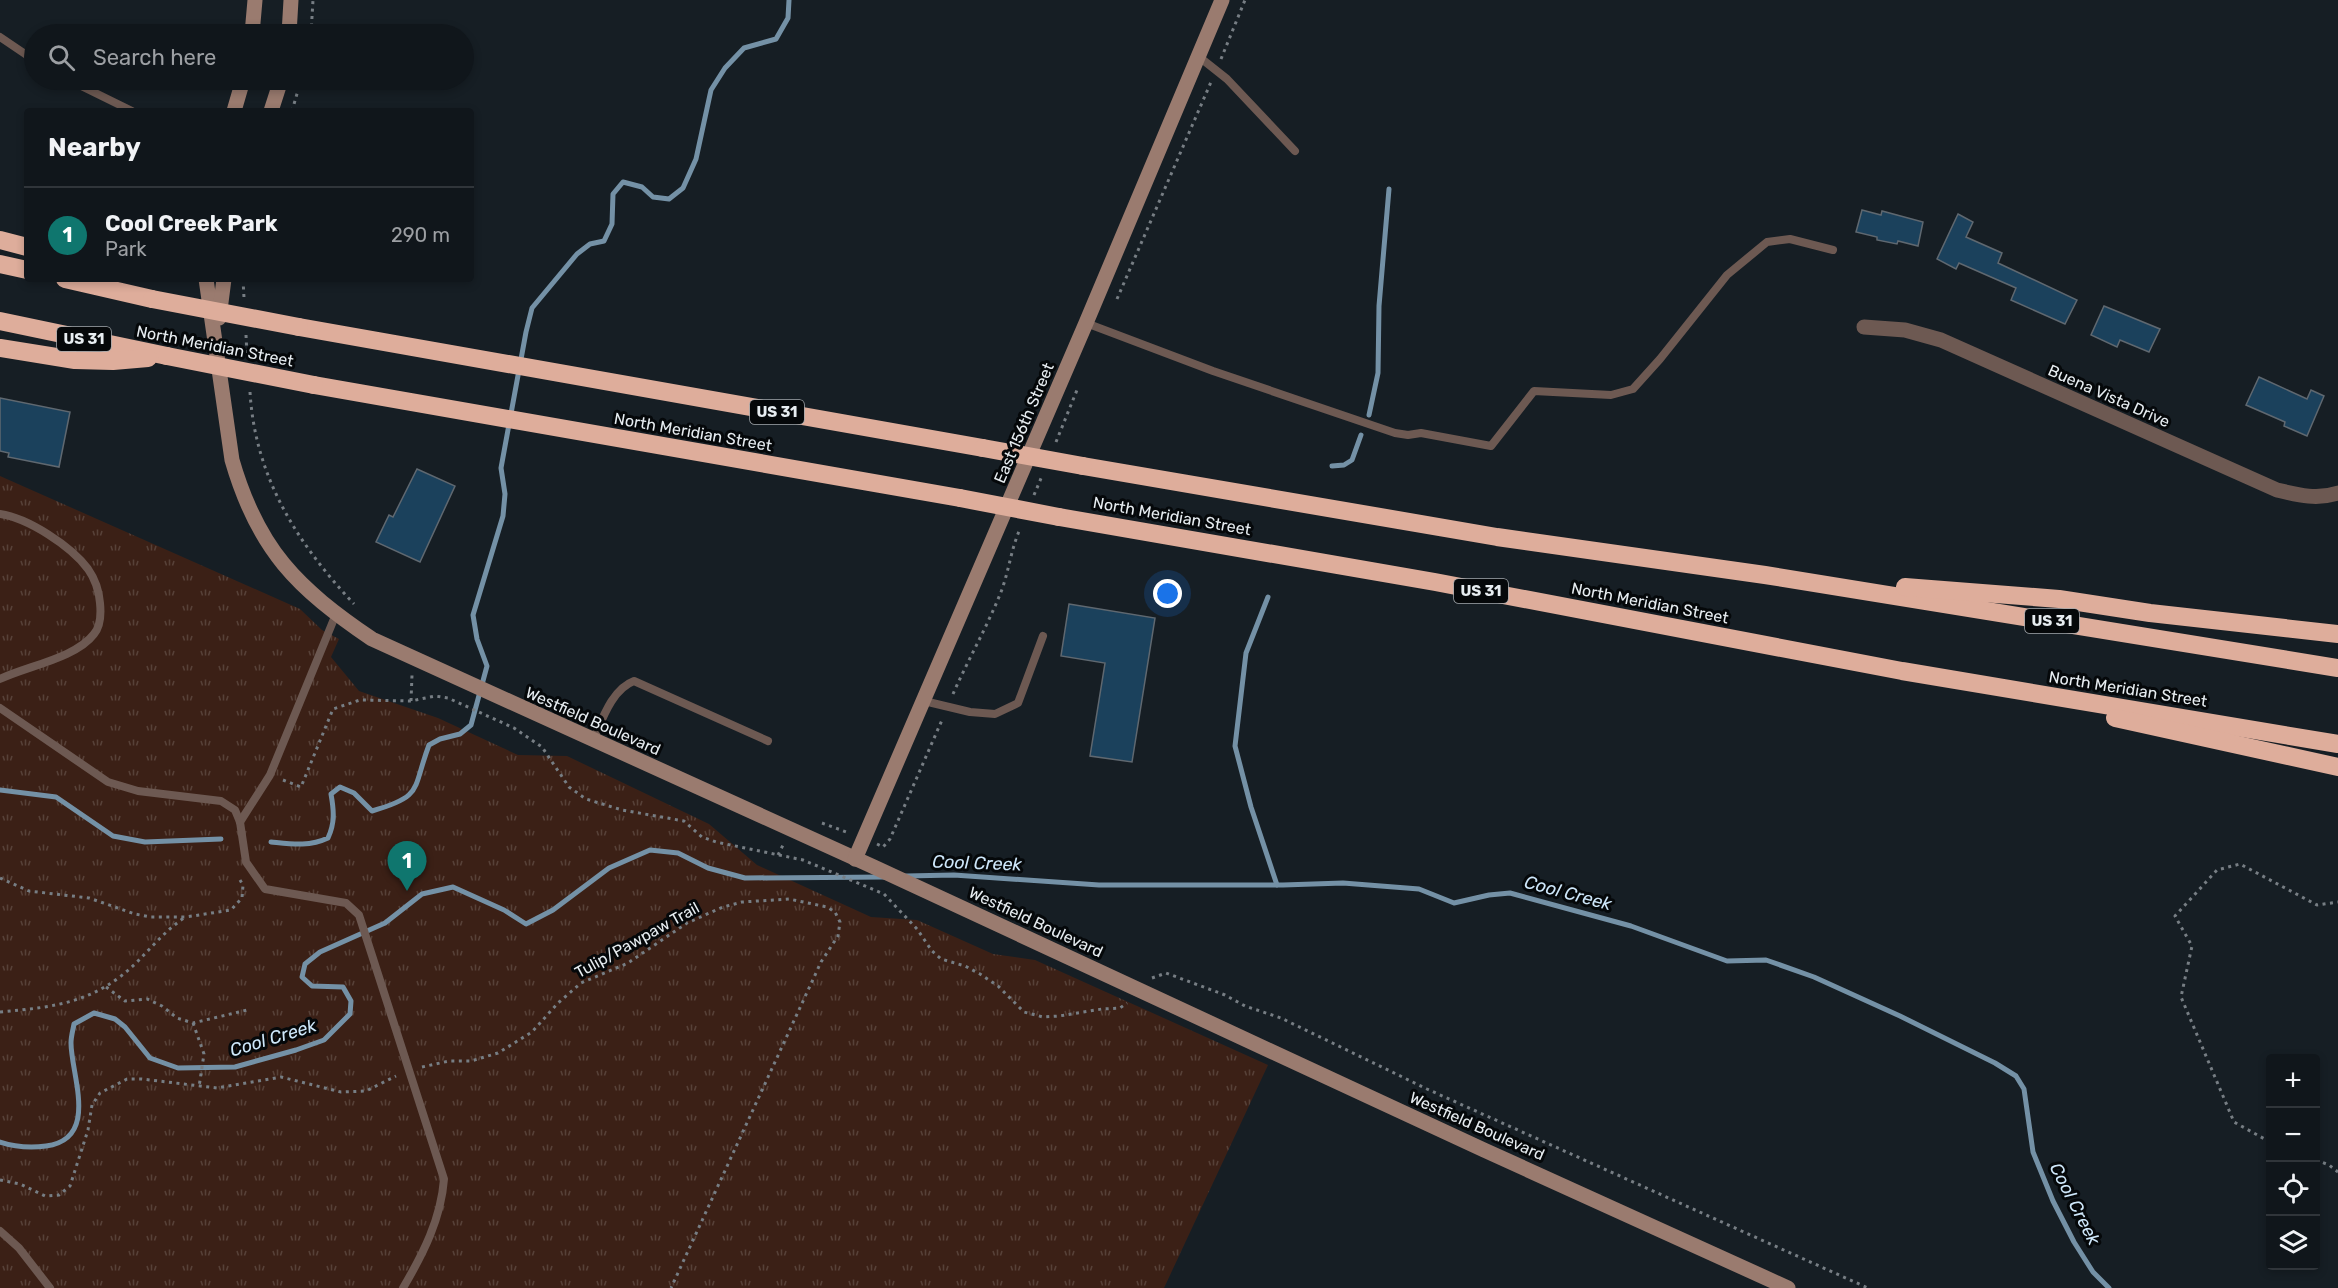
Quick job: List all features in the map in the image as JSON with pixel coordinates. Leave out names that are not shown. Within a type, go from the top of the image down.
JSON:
[{"type":"highway","points":[[0,240],[24,246]]},
{"type":"highway","points":[[0,264],[24,269]]},
{"type":"highway","name":"North Meridian Street","points":[[79,282],[299,327],[1497,537],[1765,575],[2338,668]]},
{"type":"highway","points":[[124,282],[152,298]]},
{"type":"highway","name":"North Meridian Street","points":[[0,321],[314,385],[1447,584],[1902,671],[2338,744]]},
{"type":"highway","points":[[0,348],[75,360],[113,361],[167,356]]},
{"type":"highway","points":[[1765,575],[2059,599],[2150,614],[2338,634]]},
{"type":"highway","points":[[1902,671],[2338,767]]},
{"type":"street","points":[[253,24],[255,0]]},
{"type":"street","points":[[290,24],[291,0]]},
{"type":"street","name":"East 156th Street","points":[[855,859],[1086,323],[1222,0]]},
{"type":"street","points":[[235,108],[240,90]]},
{"type":"street","points":[[272,108],[278,90]]},
{"type":"street","name":"Westfield Boulevard","points":[[206,282],[232,460],[240,488],[265,541],[309,593],[336,614],[390,649],[874,867],[1788,1288]]},
{"type":"street","name":"Westfield Boulevard","points":[[224,282],[219,324],[224,399]]},
{"type":"street","name":"Buena Vista Drive","points":[[1864,327],[1905,330],[1941,340],[2277,490],[2308,497],[2327,497],[2338,493]]},
{"type":"lane","points":[[0,37],[24,53]]},
{"type":"lane","points":[[1198,56],[1227,79],[1295,151]]},
{"type":"lane","points":[[89,90],[126,108]]},
{"type":"lane","points":[[1086,323],[1214,371],[1395,433],[1408,435],[1420,433],[1491,446],[1534,391],[1611,395],[1633,389],[1727,275],[1767,242],[1790,239],[1833,250]]},
{"type":"lane","points":[[0,514],[24,521],[76,556],[88,569],[94,581],[101,610],[96,633],[86,643],[62,656],[0,679]]},
{"type":"lane","points":[[240,822],[270,775],[336,614]]},
{"type":"lane","points":[[924,701],[970,712],[995,714],[1018,704],[1043,636]]},
{"type":"lane","points":[[593,740],[604,716],[623,685],[634,681],[768,741]]},
{"type":"lane","points":[[0,708],[108,782],[138,791],[221,801],[235,810],[240,822],[246,862],[265,889],[346,903],[359,915],[444,1179],[442,1200],[433,1229],[403,1288]]},
{"type":"lane","points":[[0,1231],[19,1248],[50,1288]]},
{"type":"path","points":[[311,24],[313,0]]},
{"type":"path","points":[[1103,329],[1245,0]]},
{"type":"path","points":[[293,108],[298,90]]},
{"type":"path","points":[[1052,452],[1080,382]]},
{"type":"path","points":[[1034,495],[1043,474]]},
{"type":"path","points":[[279,504],[304,544],[326,573],[357,607]]},
{"type":"path","points":[[883,847],[890,839],[1002,587],[1011,549],[1020,528]]},
{"type":"path","points":[[411,677],[411,701]]},
{"type":"path","points":[[270,775],[301,787],[333,709],[360,700],[411,701],[435,696],[448,698],[514,728],[542,747],[569,787],[586,799],[622,810],[684,821],[702,837],[803,860],[857,883]]},
{"type":"path","points":[[2266,1139],[2234,1122],[2181,997],[2192,946],[2175,916],[2217,870],[2240,864],[2317,905],[2338,902]]},
{"type":"path","points":[[0,878],[28,891],[89,898],[135,914],[151,917],[186,917],[231,910],[242,898],[243,885],[238,876]]},
{"type":"path","name":"Tulip/Pawpaw Trail","points":[[0,1180],[21,1184],[45,1196],[59,1195],[70,1186],[88,1130],[92,1105],[100,1093],[109,1086],[127,1079],[199,1087],[234,1086],[281,1077],[341,1092],[366,1091],[408,1070],[449,1061],[471,1061],[498,1053],[532,1032],[558,1003],[581,983],[628,963],[687,923],[705,917],[723,907],[742,902],[789,899],[827,907],[835,912],[840,922],[838,936],[821,962],[671,1288]]},
{"type":"path","points":[[0,1012],[66,1004],[90,996],[106,987],[137,962],[172,926],[186,917]]},
{"type":"path","points":[[106,987],[125,1001],[147,999],[162,1006],[177,1018],[193,1023],[247,1010]]},
{"type":"path","points":[[193,1023],[204,1054],[199,1087]]},
{"type":"path","points":[[2320,1162],[2338,1172]]},
{"type":"green space","points":[[0,476],[300,609],[322,630],[339,639],[331,657],[359,691],[438,718],[518,755],[567,756],[709,824],[757,865],[871,917],[917,920],[993,954],[1035,960],[1268,1065],[1164,1288],[0,1288]]},
{"type":"building","points":[[1862,210],[1881,215],[1882,211],[1923,222],[1918,246],[1898,241],[1897,244],[1877,240],[1877,237],[1856,232]]},
{"type":"building","points":[[1958,214],[1973,222],[1966,237],[2002,253],[1998,263],[2077,300],[2065,324],[2011,300],[2016,288],[1959,263],[1956,269],[1937,259]]},
{"type":"building","points":[[2104,306],[2160,329],[2149,352],[2120,340],[2117,347],[2091,335]]},
{"type":"building","points":[[2259,377],[2307,399],[2311,390],[2324,396],[2307,436],[2284,426],[2285,422],[2246,405]]},
{"type":"building","points":[[0,398],[70,412],[59,467],[8,457],[9,453],[0,451]]},
{"type":"building","points":[[417,469],[455,486],[420,562],[376,542],[389,515],[393,517]]},
{"type":"building","points":[[1069,604],[1155,618],[1132,762],[1090,756],[1105,663],[1061,656]]},
{"type":"waterway","points":[[271,842],[307,844],[328,838],[333,817],[331,794],[340,787],[354,793],[372,811],[400,801],[414,789],[429,745],[440,739],[460,734],[471,725],[487,666],[477,639],[473,615],[503,516],[505,494],[501,468],[532,308],[577,254],[590,244],[604,241],[612,224],[613,194],[623,182],[642,187],[653,197],[669,199],[683,188],[696,159],[711,90],[725,68],[744,48],[776,39],[788,18],[789,0]]},
{"type":"waterway","points":[[1369,415],[1378,373],[1379,306],[1389,189]]},
{"type":"waterway","points":[[1332,466],[1344,465],[1352,460],[1361,435]]},
{"type":"waterway","points":[[1268,597],[1246,653],[1235,746],[1251,807],[1277,885]]},
{"type":"waterway","points":[[0,790],[56,797],[113,836],[145,842],[221,839]]},
{"type":"waterway","name":"Cool Creek","points":[[0,1142],[23,1147],[46,1146],[63,1141],[73,1131],[78,1119],[79,1104],[72,1056],[72,1035],[74,1024],[94,1013],[115,1019],[125,1027],[150,1058],[178,1068],[235,1067],[324,1040],[350,1014],[351,1001],[343,987],[312,986],[302,977],[305,964],[320,952],[385,923],[422,894],[453,887],[504,910],[526,924],[553,910],[609,868],[650,850],[678,853],[708,868],[745,878],[885,877]]},
{"type":"waterway","name":"Cool Creek","points":[[906,876],[954,875],[1099,885],[1343,883],[1419,889],[1454,903],[1510,893],[1631,926],[1727,961],[1766,960],[1814,977],[1900,1016],[1995,1063],[2016,1076],[2024,1089],[2033,1152],[2053,1201],[2074,1242],[2093,1272],[2109,1288]]},
{"type":"place","name":"Cool Creek Park","points":[[407,891]]}]
